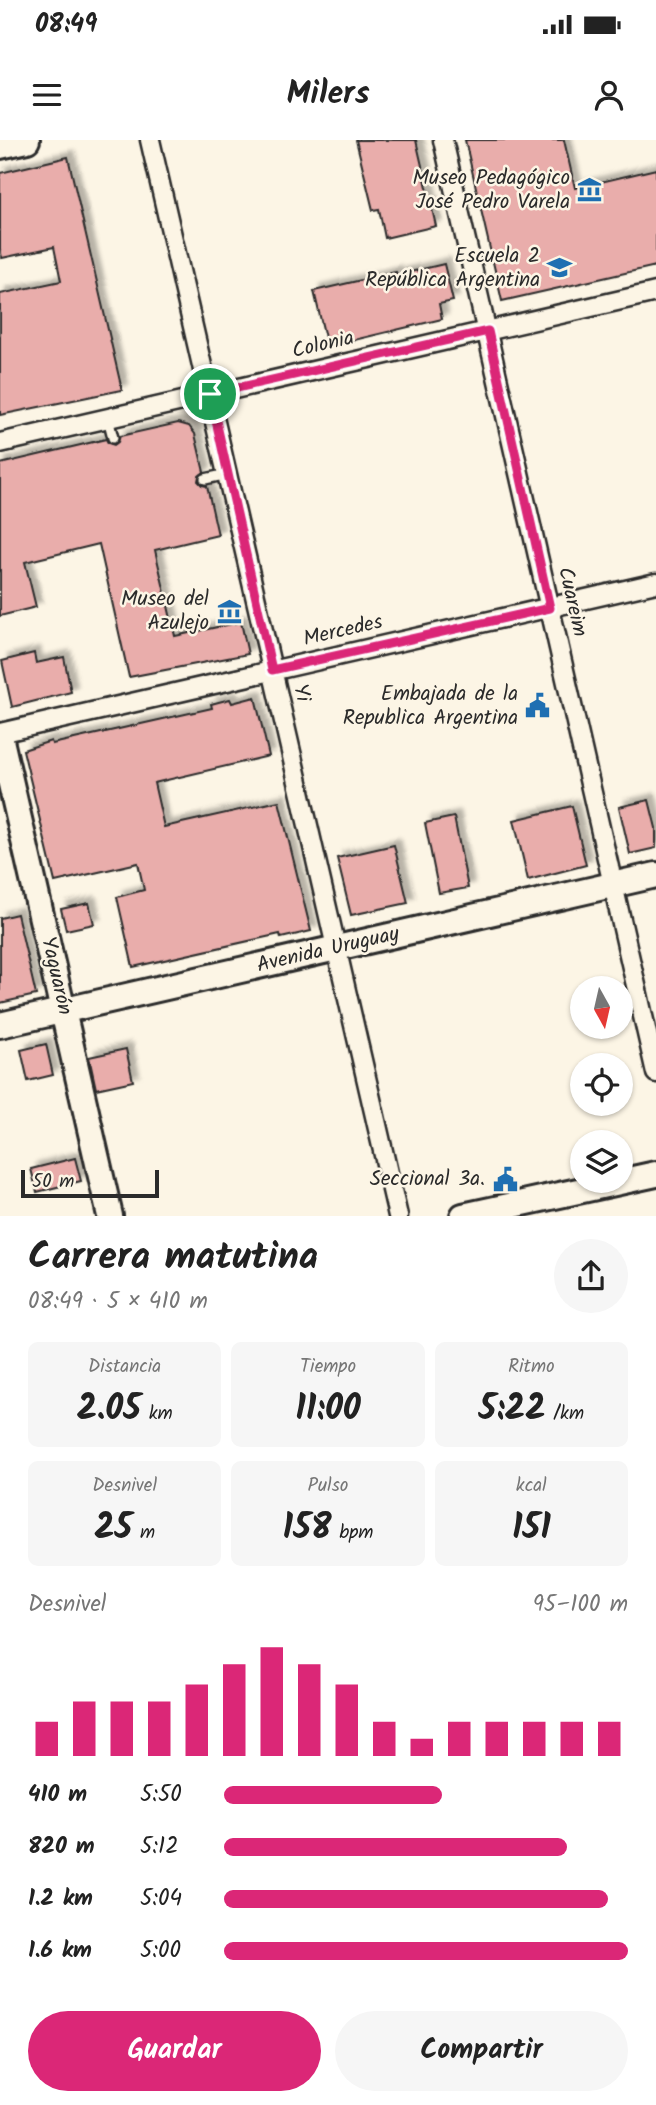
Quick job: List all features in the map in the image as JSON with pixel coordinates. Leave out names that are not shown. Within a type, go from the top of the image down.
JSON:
[{"type":"street","points":[[0,146],[27,140]]},
{"type":"street","name":"Yi","points":[[150,140],[398,1216]]},
{"type":"street","name":"Cuareim","points":[[443,140],[656,1073]]},
{"type":"street","name":"Colonia","points":[[0,443],[656,292]]},
{"type":"street","name":"Mercedes","points":[[0,734],[656,583]]},
{"type":"street","name":"Yaguarón","points":[[0,734],[110,1216]]},
{"type":"street","name":"Avenida Uruguay","points":[[0,1025],[656,875]]},
{"type":"street","points":[[463,1216],[656,1174]]},
{"type":"lane","points":[[108,418],[113,438]]},
{"type":"lane","points":[[205,479],[228,474]]},
{"type":"building","points":[[356,140],[416,140],[436,226],[385,238],[379,209],[373,210]]},
{"type":"building","points":[[465,140],[564,140],[575,188],[656,169],[656,266],[502,301]]},
{"type":"building","points":[[68,157],[122,390],[0,415],[0,294],[61,281],[54,247],[2,258],[0,173]]},
{"type":"building","points":[[444,264],[453,301],[439,304],[442,319],[329,346],[329,342],[326,342],[314,291]]},
{"type":"building","points":[[178,423],[189,426],[195,434],[204,472],[198,481],[207,486],[218,535],[155,550],[175,636],[241,622],[248,654],[129,677],[99,544],[25,562],[36,607],[0,616],[0,464],[106,439],[114,445],[120,436]]},
{"type":"building","points":[[34,653],[36,663],[64,657],[71,692],[12,707],[2,661]]},
{"type":"building","points":[[255,697],[269,756],[154,783],[164,827],[279,801],[311,931],[281,938],[280,934],[133,967],[117,897],[144,890],[138,863],[55,882],[23,750],[51,741],[52,744],[212,708],[211,704],[230,699],[232,703]]},
{"type":"building","points":[[649,800],[656,828],[656,848],[630,854],[619,807]]},
{"type":"building","points":[[572,806],[586,865],[528,880],[514,820]]},
{"type":"building","points":[[454,817],[468,888],[439,893],[425,823]]},
{"type":"building","points":[[394,845],[408,903],[351,915],[337,858]]},
{"type":"building","points":[[89,903],[94,924],[66,930],[61,909]]},
{"type":"building","points":[[17,914],[36,995],[0,1003],[0,918]]},
{"type":"building","points":[[46,1044],[53,1075],[28,1081],[21,1050]]},
{"type":"building","points":[[126,1049],[133,1081],[96,1089],[89,1057]]},
{"type":"building","points":[[75,1158],[81,1181],[37,1192],[31,1169]]},
{"type":"place","name":"Museo Pedagógico José Pedro Varela","points":[[590,190]]},
{"type":"place","name":"Escuela 2 República Argentina","points":[[560,268]]},
{"type":"place","name":"Museo del Azulejo","points":[[229,611]]},
{"type":"place","name":"Embajada de la Republica Argentina","points":[[538,706]]},
{"type":"place","name":"Seccional 3a.","points":[[505,1179]]},
{"type":"route","points":[[488,331],[550,608],[272,670],[210,394],[488,331]]}]
